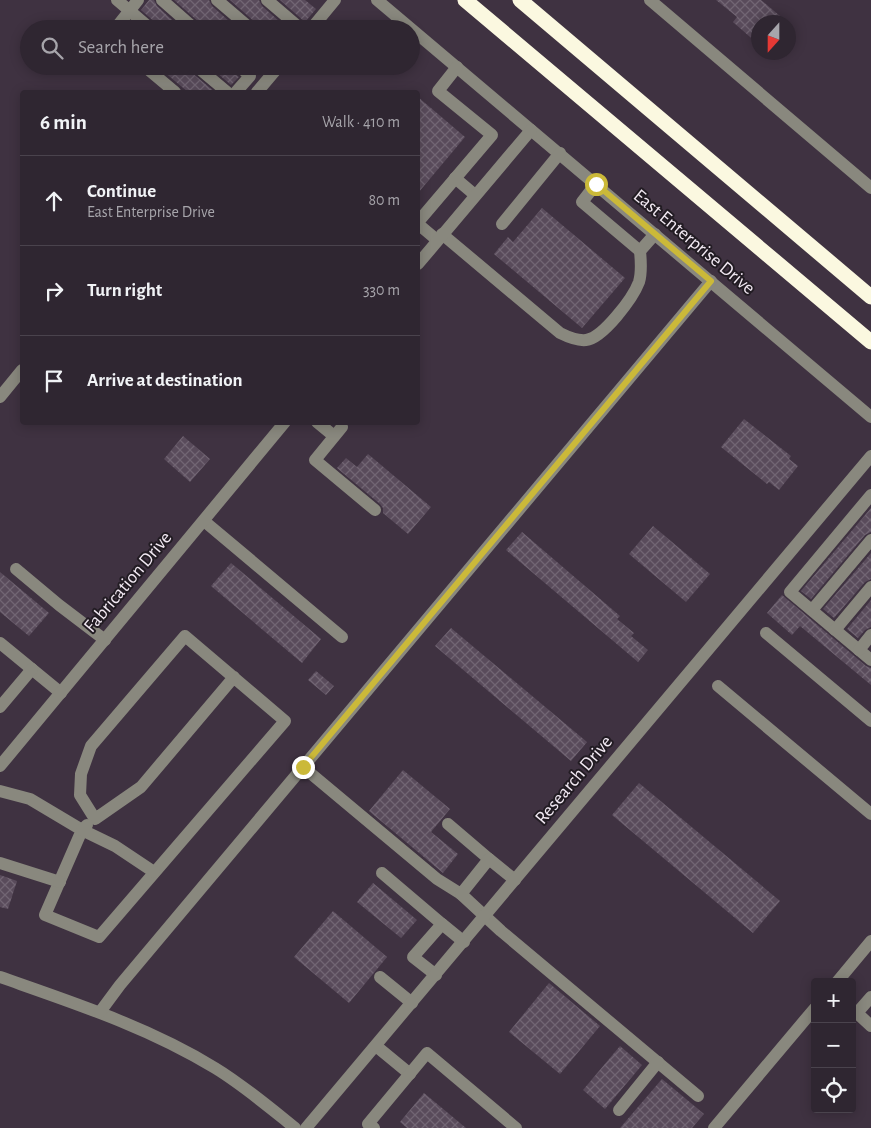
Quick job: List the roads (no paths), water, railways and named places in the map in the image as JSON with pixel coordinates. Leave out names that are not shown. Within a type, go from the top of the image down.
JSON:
[{"type":"highway","points":[[466,0],[871,342]]},
{"type":"highway","points":[[520,0],[871,297]]},
{"type":"street","points":[[117,0],[140,20]]},
{"type":"street","points":[[122,20],[138,0]]},
{"type":"street","points":[[162,0],[185,20]]},
{"type":"street","points":[[217,0],[240,20]]},
{"type":"street","points":[[267,0],[290,20]]},
{"type":"street","name":"East Enterprise Drive","points":[[377,0],[401,20]]},
{"type":"street","points":[[650,0],[871,188]]},
{"type":"street","points":[[318,20],[333,1]]},
{"type":"street","name":"East Enterprise Drive","points":[[420,36],[871,417]]},
{"type":"street","points":[[420,221],[492,135],[438,91],[457,67]]},
{"type":"street","points":[[155,75],[174,90]]},
{"type":"street","points":[[207,75],[225,90]]},
{"type":"street","points":[[238,90],[249,75]]},
{"type":"street","points":[[259,90],[271,75]]},
{"type":"street","points":[[420,262],[531,130]]},
{"type":"street","points":[[502,224],[560,154]]},
{"type":"street","points":[[455,178],[475,195]]},
{"type":"street","points":[[420,224],[440,237],[560,333],[572,338],[587,340],[604,330],[632,296],[639,280],[642,264],[640,251],[582,202],[596,184]]},
{"type":"street","points":[[640,251],[655,234]]},
{"type":"street","points":[[100,1012],[127,977],[711,281]]},
{"type":"street","points":[[0,397],[20,372]]},
{"type":"street","name":"Fabrication Drive","points":[[0,766],[204,521],[279,425]]},
{"type":"street","points":[[323,425],[338,432],[315,460],[375,510]]},
{"type":"street","name":"Research Drive","points":[[306,1128],[871,456]]},
{"type":"street","points":[[871,495],[790,592],[871,660]]},
{"type":"street","points":[[204,521],[342,637]]},
{"type":"street","points":[[812,610],[871,540]]},
{"type":"street","points":[[16,569],[105,640]]},
{"type":"street","points":[[835,630],[871,587]]},
{"type":"street","points":[[766,633],[871,721]]},
{"type":"street","points":[[858,650],[871,634]]},
{"type":"street","points":[[95,819],[80,795],[81,774],[91,746],[185,636],[234,677],[285,720],[99,937],[45,916],[82,830],[141,787],[234,677]]},
{"type":"street","points":[[0,643],[61,693]]},
{"type":"street","points":[[0,707],[32,669]]},
{"type":"street","points":[[718,686],[871,814]]},
{"type":"street","points":[[303,767],[437,879],[461,894],[501,931],[698,1096]]},
{"type":"street","points":[[0,791],[30,799],[82,830],[115,846],[154,872]]},
{"type":"street","points":[[448,824],[515,880]]},
{"type":"street","points":[[461,894],[489,859]]},
{"type":"street","points":[[0,863],[60,882]]},
{"type":"street","points":[[382,873],[464,942]]},
{"type":"street","points":[[436,975],[413,957],[442,924]]},
{"type":"street","points":[[840,978],[871,941]]},
{"type":"street","points":[[0,977],[100,1012],[156,1036],[216,1069],[253,1094],[295,1128]]},
{"type":"street","points":[[380,977],[412,1003]]},
{"type":"street","points":[[871,997],[857,1013],[871,1026]]},
{"type":"street","points":[[714,1128],[811,1013]]},
{"type":"street","points":[[376,1046],[410,1074]]},
{"type":"street","points":[[374,1128],[368,1124],[427,1053],[516,1128]]},
{"type":"street","points":[[619,1110],[658,1062]]}]
